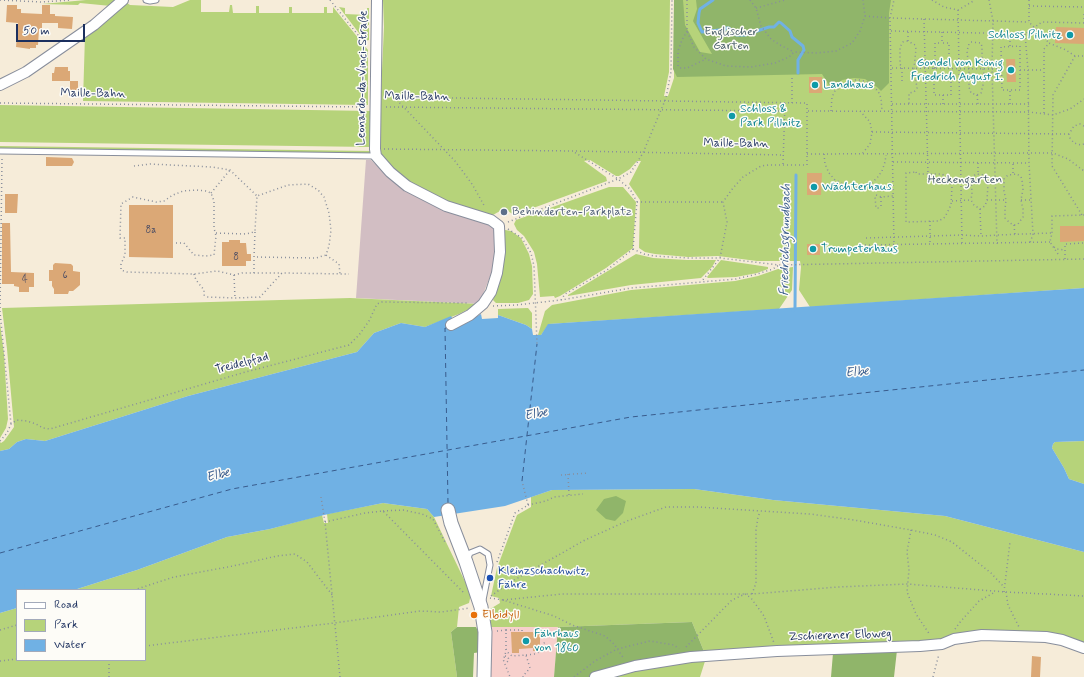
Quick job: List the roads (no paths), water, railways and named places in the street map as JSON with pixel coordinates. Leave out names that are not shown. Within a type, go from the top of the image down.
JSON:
[{"type":"street","points":[[0,85],[26,72],[94,25],[123,0]]},
{"type":"street","name":"Leonardo-da-Vinci-Straße","points":[[378,0],[375,153],[390,172],[407,186],[446,206],[495,223],[500,252],[497,273],[491,292],[483,304],[470,315],[451,325]]},
{"type":"street","points":[[448,510],[451,523],[480,604],[485,632],[484,677]]},
{"type":"street","name":"Zschierener Elbweg","points":[[595,677],[635,666],[691,658],[777,651],[939,645],[954,640],[982,635],[1046,637],[1084,648]]},
{"type":"lane","points":[[146,0],[150,2],[156,0]]},
{"type":"lane","points":[[1,151],[375,153]]},
{"type":"lane","points":[[466,562],[470,552],[480,549],[488,554],[490,565],[480,604]]},
{"type":"water","name":"Elbe","points":[[1084,288],[1084,441],[1055,442],[1052,448],[1069,479],[1084,484],[1084,552],[945,516],[773,500],[694,489],[552,490],[505,506],[434,517],[427,509],[383,503],[324,515],[270,529],[227,537],[137,570],[77,589],[16,589],[16,608],[0,613],[0,451],[9,449],[17,442],[26,439],[45,441],[188,396],[357,352],[374,333],[401,323],[425,327],[451,316],[457,327],[481,314],[482,319],[498,318],[498,315],[526,325],[532,329],[533,335],[541,335],[548,324]]},
{"type":"waterway","points":[[713,0],[700,9],[698,23],[702,32],[719,30],[723,32],[726,28],[729,28],[736,35],[745,35],[769,27],[774,27],[779,22],[790,31],[792,37],[803,46],[804,50],[798,60],[798,73]]},
{"type":"waterway","name":"Friedrichsgrundbach","points":[[793,311],[795,308],[796,175]]},
{"type":"place","name":"Schloss Pillnitz","points":[[1070,35]]},
{"type":"place","name":"Gondel von König Friedrich August I.","points":[[1011,70]]},
{"type":"place","name":"Landhaus","points":[[815,85]]},
{"type":"place","name":"Schloss & Park Pillnitz","points":[[732,116]]},
{"type":"place","name":"Wächterhaus","points":[[814,187]]},
{"type":"place","name":"Behinderten-Parkplatz","points":[[504,212]]},
{"type":"place","name":"Trompeterhaus","points":[[813,249]]},
{"type":"place","name":"Kleinzschachwitz, Fähre","points":[[490,578]]},
{"type":"place","name":"Elbidyll","points":[[474,615]]},
{"type":"place","name":"Fährhaus von 1860","points":[[526,641]]},
{"type":"park label","name":"Englischer Garten","points":[[731,39]]},
{"type":"park label","name":"Heckengarten","points":[[965,180]]}]
